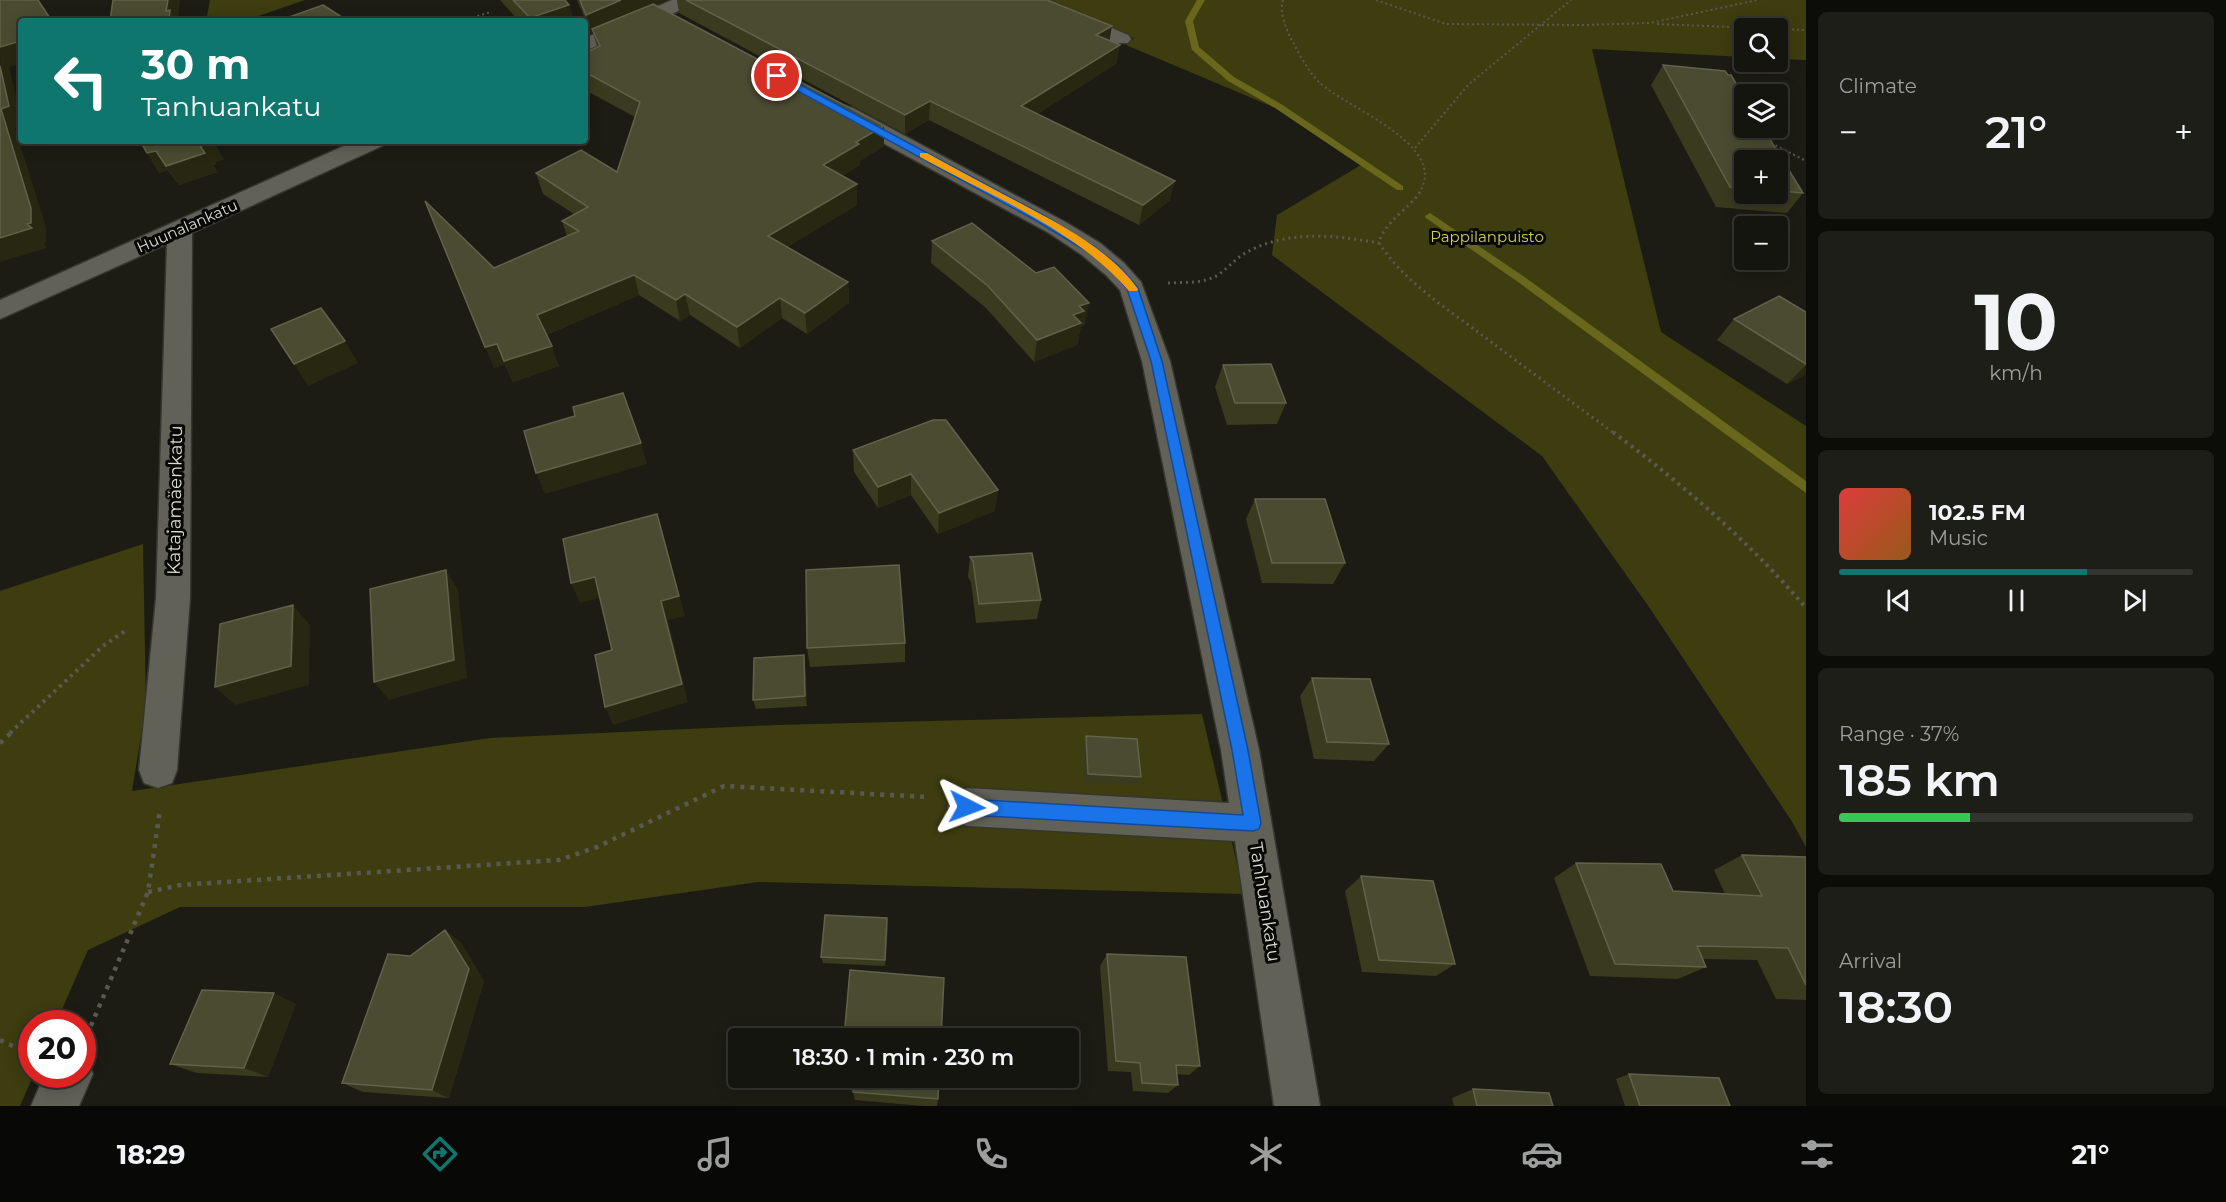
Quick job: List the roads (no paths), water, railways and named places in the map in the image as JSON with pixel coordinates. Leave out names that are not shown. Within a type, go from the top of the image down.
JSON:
[{"type":"street","points":[[1032,0],[1121,39]]},
{"type":"street","points":[[588,44],[658,12],[688,14]]},
{"type":"street","name":"Tanhuankatu","points":[[818,98],[1058,228],[1100,256],[1132,288],[1156,361],[1240,750],[1297,1106]]},
{"type":"street","name":"Huunalankatu","points":[[0,310],[367,144]]},
{"type":"street","name":"Katajamäenkatu","points":[[158,770],[173,598],[180,229]]},
{"type":"street","points":[[967,807],[1253,823]]},
{"type":"street","points":[[54,1106],[63,1088]]},
{"type":"waterway","points":[[1201,0],[1189,21],[1195,48],[1231,79],[1278,106],[1400,188]]},
{"type":"waterway","points":[[1430,216],[1522,280],[1806,488]]},
{"type":"park label","name":"Pappilanpuisto","points":[[1487,236]]}]
